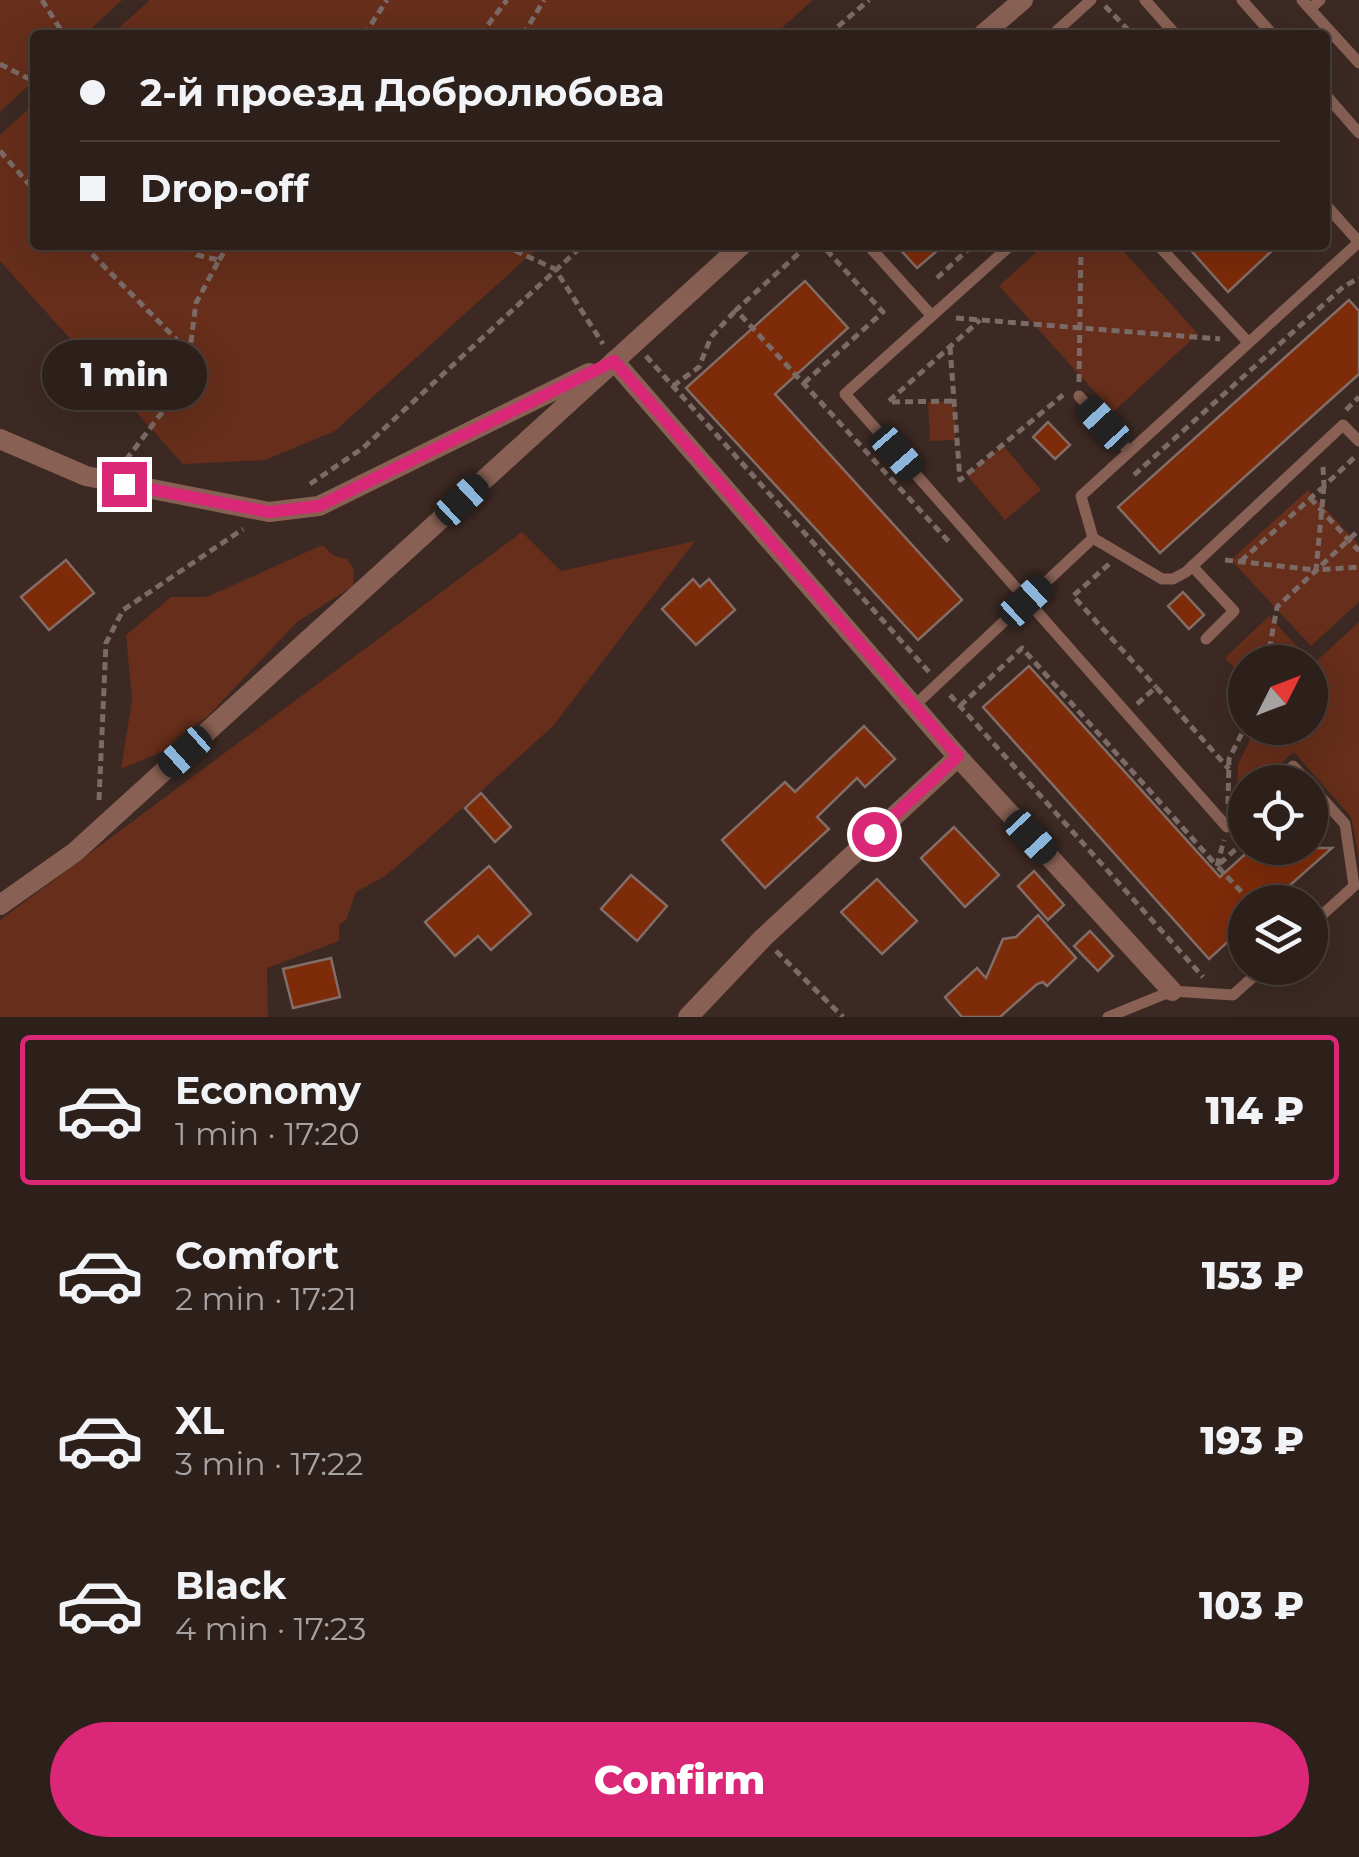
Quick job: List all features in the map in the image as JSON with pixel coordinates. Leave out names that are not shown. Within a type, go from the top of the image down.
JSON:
[{"type":"street","points":[[988,30],[1023,0]]},
{"type":"street","points":[[0,905],[75,852],[736,250]]},
{"type":"street","points":[[0,439],[86,476],[269,512],[319,506],[614,361]]},
{"type":"street","points":[[614,361],[958,756],[1172,991]]},
{"type":"street","points":[[688,1017],[763,938],[958,756]]},
{"type":"lane","points":[[1058,30],[1091,0]]},
{"type":"lane","points":[[1145,0],[1172,30]]},
{"type":"lane","points":[[1242,0],[1269,30]]},
{"type":"lane","points":[[1310,3],[1359,64]]},
{"type":"lane","points":[[1330,100],[1359,133]]},
{"type":"lane","points":[[1330,210],[1359,242],[1081,496],[1093,538],[1162,578],[1173,579],[1343,424],[1359,441]]},
{"type":"lane","points":[[873,250],[932,316]]},
{"type":"lane","points":[[1005,250],[846,394],[1227,827]]},
{"type":"lane","points":[[1163,250],[1248,341]]},
{"type":"lane","points":[[1079,396],[1129,451]]},
{"type":"lane","points":[[914,706],[1093,538]]},
{"type":"lane","points":[[1197,561],[1234,612],[1206,638]]},
{"type":"lane","points":[[1328,806],[1344,824],[1354,886],[1328,910]]},
{"type":"lane","points":[[1108,1017],[1172,991],[1232,995],[1243,985]]},
{"type":"path","points":[[42,0],[61,30]]},
{"type":"path","points":[[367,30],[387,0]]},
{"type":"path","points":[[484,30],[507,0]]},
{"type":"path","points":[[526,30],[544,0]]},
{"type":"path","points":[[834,30],[869,0]]},
{"type":"path","points":[[1095,15],[1106,6],[1128,30]]},
{"type":"path","points":[[0,64],[30,79]]},
{"type":"path","points":[[0,151],[30,186]]},
{"type":"path","points":[[88,250],[180,344],[190,349]]},
{"type":"path","points":[[192,250],[220,260]]},
{"type":"path","points":[[86,476],[130,458],[182,386],[196,304],[226,250]]},
{"type":"path","points":[[514,250],[555,269],[614,361]]},
{"type":"path","points":[[673,386],[699,368],[711,337],[736,310],[802,250]]},
{"type":"path","points":[[804,383],[884,312],[827,250]]},
{"type":"path","points":[[938,278],[968,250]]},
{"type":"path","points":[[1079,396],[1081,250]]},
{"type":"path","points":[[1129,480],[1343,286],[1359,278]]},
{"type":"path","points":[[736,310],[950,544]]},
{"type":"path","points":[[932,316],[1248,341]]},
{"type":"path","points":[[955,401],[889,402],[980,320]]},
{"type":"path","points":[[950,346],[960,480],[1064,394]]},
{"type":"path","points":[[1344,412],[1359,397]]},
{"type":"path","points":[[1316,570],[1324,486],[1322,444]]},
{"type":"path","points":[[1240,562],[1359,453]]},
{"type":"path","points":[[1310,498],[1359,552]]},
{"type":"path","points":[[1270,645],[1277,607],[1359,530]]},
{"type":"path","points":[[1121,554],[1072,596],[1228,768],[1227,827],[1217,866]]},
{"type":"path","points":[[1197,561],[1316,570],[1359,567]]},
{"type":"path","points":[[960,706],[1022,648],[1235,885]]},
{"type":"path","points":[[1127,712],[1156,687]]},
{"type":"path","points":[[1217,866],[1228,856]]},
{"type":"path","points":[[763,938],[842,1017]]},
{"type":"shaded area","points":[[0,0],[122,0],[89,30],[30,30],[30,85],[0,112]]},
{"type":"shaded area","points":[[150,0],[813,0],[780,30],[117,30]]},
{"type":"shaded area","points":[[30,108],[30,250],[535,250],[335,431],[265,460],[183,464],[0,261],[0,135]]},
{"type":"shaded area","points":[[1039,250],[1122,250],[1198,334],[1113,412],[999,286]]},
{"type":"shaded area","points":[[955,401],[956,440],[930,441],[928,402]]},
{"type":"shaded area","points":[[1003,445],[1041,490],[1005,520],[967,475]]},
{"type":"shaded area","points":[[1308,490],[1359,545],[1359,602],[1310,645],[1231,560]]},
{"type":"shaded area","points":[[522,532],[561,571],[695,541],[553,726],[385,876],[356,892],[346,920],[339,925],[339,941],[267,968],[268,1017],[0,1017],[0,920]]},
{"type":"shaded area","points":[[322,545],[334,556],[347,559],[354,570],[353,586],[297,622],[208,716],[164,751],[121,769],[132,700],[126,635],[171,597],[207,597]]},
{"type":"shaded area","points":[[1269,616],[1296,645],[1239,645]]},
{"type":"shaded area","points":[[1359,622],[1359,857],[1351,817],[1328,791],[1328,765],[1305,765],[1294,752],[1279,765],[1238,765],[1248,745],[1328,745],[1328,650]]},
{"type":"building","points":[[901,250],[938,250],[917,268]]},
{"type":"building","points":[[1190,250],[1273,250],[1228,292]]},
{"type":"building","points":[[805,281],[848,328],[775,394],[962,600],[918,640],[686,388]]},
{"type":"building","points":[[1349,300],[1359,311],[1359,374],[1160,553],[1118,507]]},
{"type":"building","points":[[1048,422],[1070,445],[1055,459],[1033,437]]},
{"type":"building","points":[[66,560],[94,593],[49,630],[21,597]]},
{"type":"building","points":[[693,579],[700,587],[709,579],[735,610],[696,645],[662,609]]},
{"type":"building","points":[[1183,592],[1204,615],[1189,629],[1168,606]]},
{"type":"building","points":[[1029,666],[1220,877],[1233,865],[1313,865],[1290,885],[1228,885],[1228,942],[1209,959],[983,707]]},
{"type":"building","points":[[864,726],[895,759],[865,787],[857,778],[817,817],[829,829],[765,888],[722,840],[785,782],[795,792]]},
{"type":"building","points":[[481,793],[511,827],[495,842],[465,808]]},
{"type":"building","points":[[954,827],[999,875],[965,907],[921,858]]},
{"type":"building","points":[[489,866],[531,914],[491,950],[478,936],[455,956],[425,922]]},
{"type":"building","points":[[1034,871],[1064,905],[1048,920],[1018,886]]},
{"type":"building","points":[[631,875],[667,906],[637,941],[601,909]]},
{"type":"building","points":[[877,879],[917,921],[882,954],[841,912]]},
{"type":"building","points":[[1038,915],[1076,958],[1047,986],[1043,982],[1037,984],[1000,1017],[962,1017],[945,997],[977,968],[986,978],[1003,939],[1016,937]]},
{"type":"building","points":[[1090,931],[1113,956],[1098,971],[1074,946]]},
{"type":"building","points":[[331,958],[340,997],[293,1008],[283,969]]},
{"type":"route","points":[[124,484],[269,512],[319,506],[614,361],[958,756],[874,834]]}]
